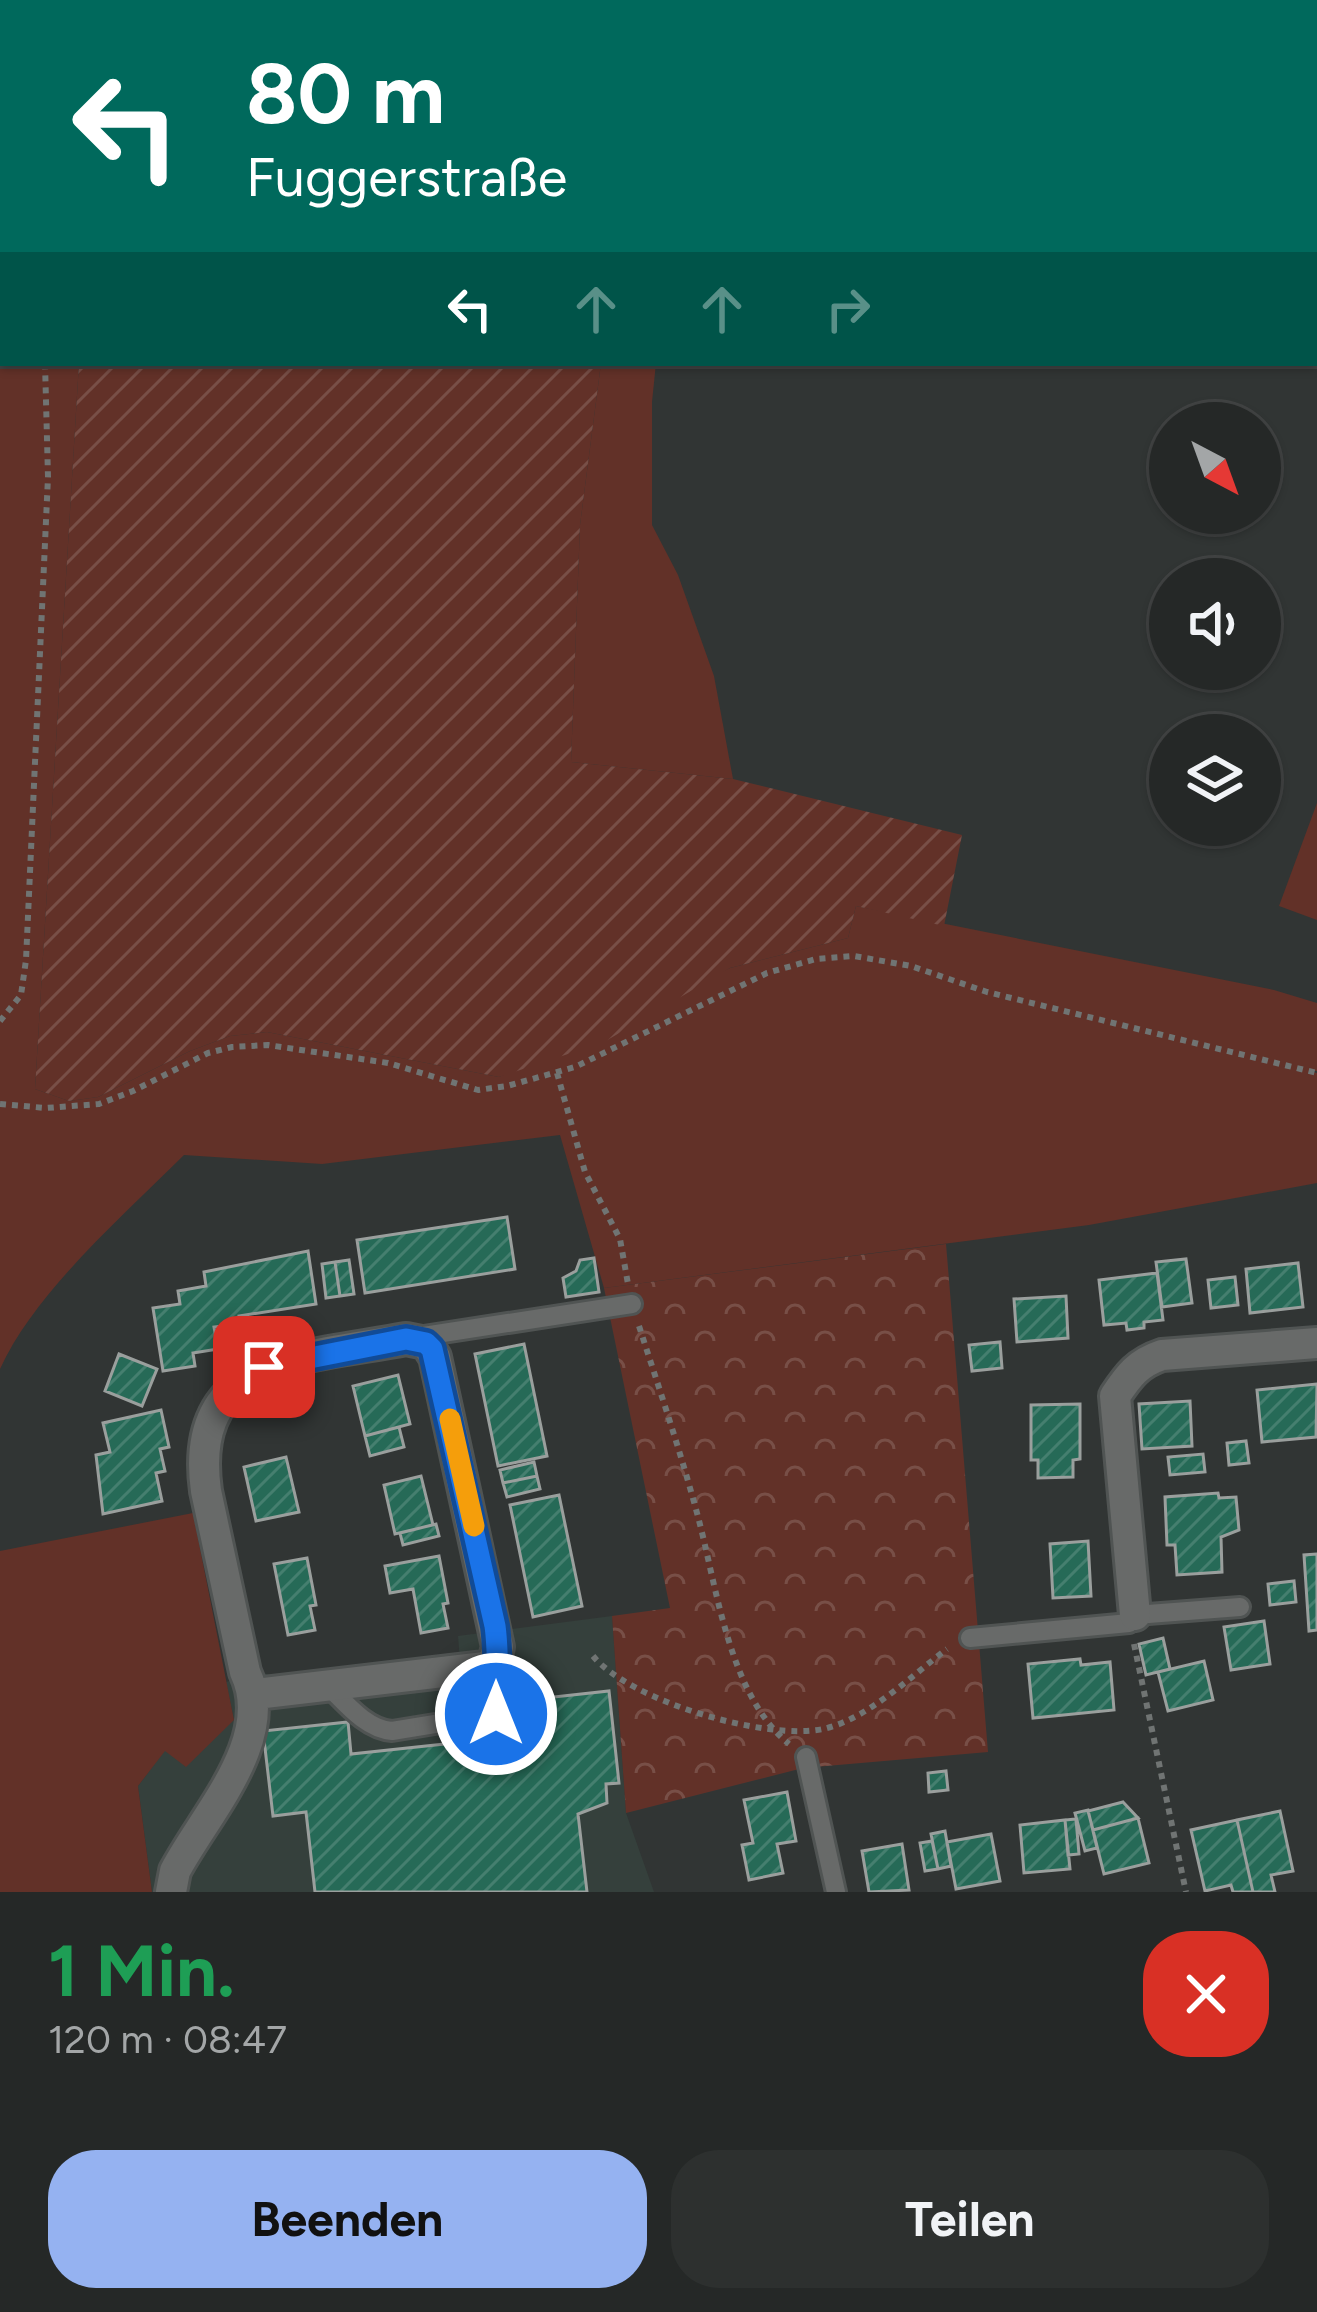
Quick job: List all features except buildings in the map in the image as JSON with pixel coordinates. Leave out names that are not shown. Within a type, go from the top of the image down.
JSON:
[{"type":"street","points":[[171,1892],[175,1871],[246,1746],[256,1694],[245,1672],[206,1491],[202,1463],[213,1415],[240,1381],[264,1367],[406,1339],[426,1343],[435,1357],[491,1608],[498,1647],[494,1661],[485,1666],[256,1694]]},
{"type":"street","points":[[1132,1619],[1115,1396],[1127,1377],[1142,1362],[1162,1355],[1317,1343]]},
{"type":"lane","points":[[406,1339],[632,1304]]},
{"type":"lane","points":[[970,1638],[1240,1606]]},
{"type":"lane","points":[[325,1683],[368,1723],[392,1731],[496,1714],[500,1705],[494,1661]]},
{"type":"lane","points":[[806,1757],[836,1892]]},
{"type":"path","points":[[0,1021],[21,995],[26,960],[48,477],[45,366]]},
{"type":"path","points":[[0,1104],[62,1108],[99,1104],[208,1053],[252,1045],[388,1063],[478,1090],[557,1073],[767,973],[815,959],[854,956],[910,966],[987,992],[1317,1072]]},
{"type":"path","points":[[557,1073],[585,1172],[620,1239],[632,1304],[748,1693],[775,1732],[806,1757]]},
{"type":"path","points":[[1132,1619],[1186,1892]]},
{"type":"path","points":[[593,1656],[608,1675],[653,1698],[775,1732],[826,1729],[871,1706],[970,1638]]},
{"type":"shaded area","points":[[612,1616],[626,1813],[654,1892],[152,1892],[138,1786],[165,1750],[234,1720],[226,1682],[261,1672],[279,1678],[460,1661],[458,1636]]},
{"type":"green space","points":[[0,366],[79,366],[35,1089],[69,1101],[98,1097],[190,1051],[230,1036],[267,1032],[499,1077],[730,968],[848,938],[856,906],[1274,990],[1317,1003],[1317,1071],[1309,1071],[1317,1073],[1317,1183],[1089,1225],[604,1288],[560,1135],[322,1164],[184,1155],[58,1284],[15,1340],[0,1369]]},
{"type":"green space","points":[[79,366],[601,366],[580,525],[571,762],[733,779],[962,835],[944,926],[856,906],[848,938],[730,968],[604,1042],[499,1077],[267,1032],[230,1036],[190,1051],[98,1097],[69,1101],[35,1089]]},
{"type":"green space","points":[[601,366],[656,366],[652,525],[678,575],[714,676],[733,779],[571,762],[580,525]]},
{"type":"green space","points":[[1317,803],[1317,920],[1279,906]]},
{"type":"green space","points":[[946,1244],[988,1752],[803,1768],[626,1813],[612,1616],[670,1608],[604,1288]]},
{"type":"green space","points":[[193,1513],[234,1720],[186,1767],[165,1751],[138,1786],[152,1892],[0,1892],[0,1551]]},
{"type":"slow traffic","points":[[450,1419],[474,1526]]},
{"type":"route","points":[[264,1367],[406,1339],[432,1349],[495,1626],[500,1705],[496,1714]]}]
